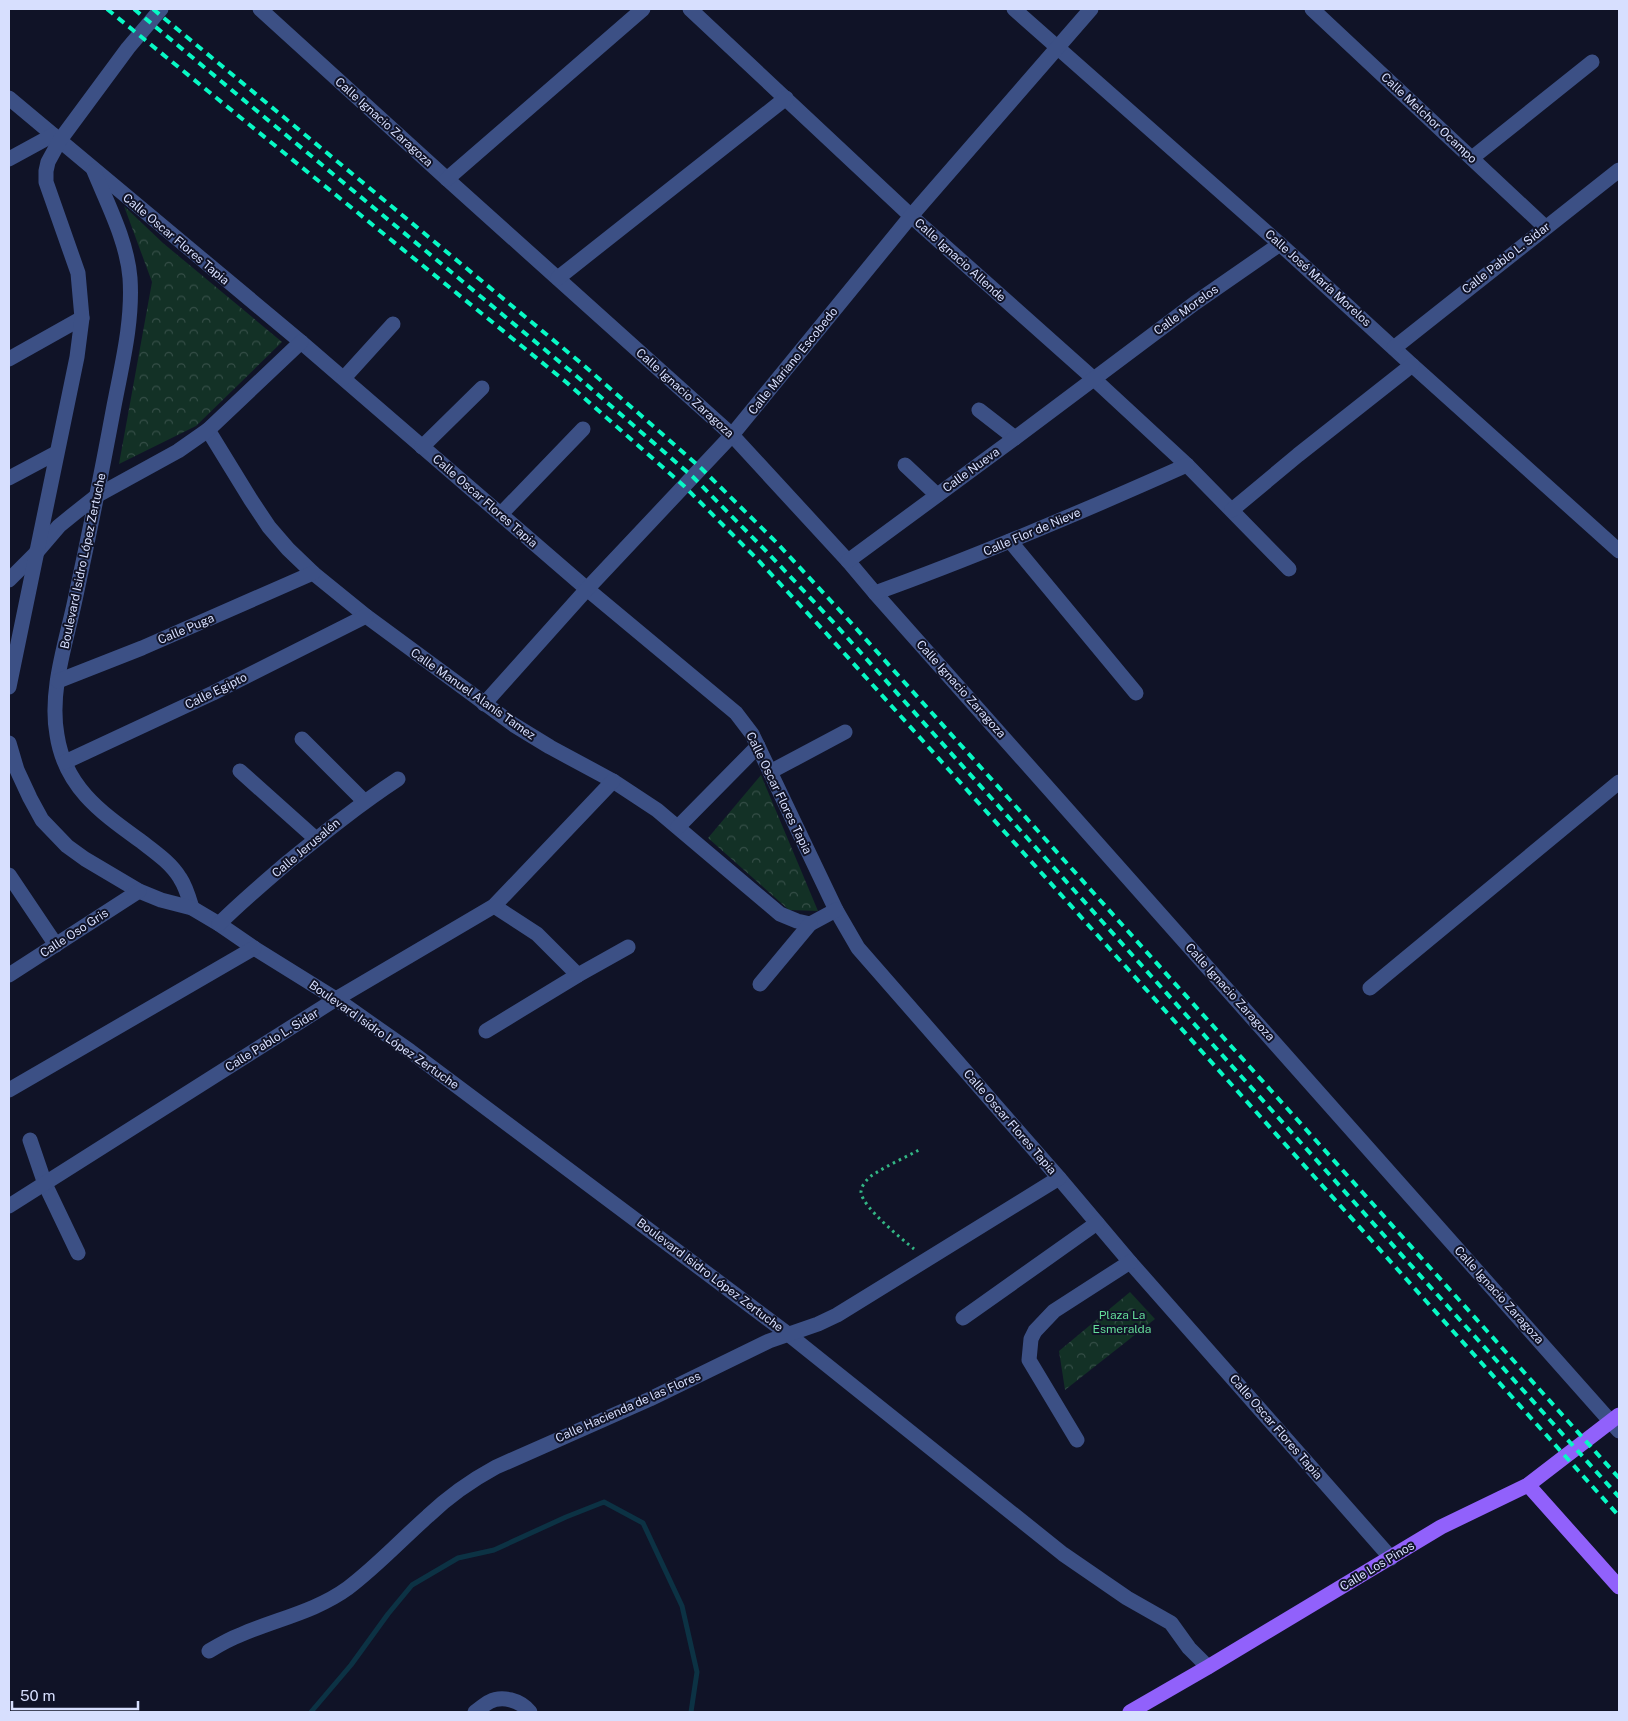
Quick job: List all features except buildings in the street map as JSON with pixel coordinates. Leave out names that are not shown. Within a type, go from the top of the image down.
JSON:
[{"type":"main road","name":"Calle Los Pinos","points":[[1130,1712],[1441,1527],[1528,1485],[1616,1422]]},
{"type":"main road","points":[[1528,1485],[1619,1587]]},
{"type":"street","points":[[9,687],[77,357],[82,318],[78,272],[46,182],[46,170],[56,137],[161,9]]},
{"type":"street","name":"Calle Ignacio Zaragoza","points":[[260,9],[447,180],[732,435],[848,560],[874,593],[1616,1422]]},
{"type":"street","points":[[447,180],[643,9]]},
{"type":"street","name":"Calle Ignacio Allende","points":[[690,9],[911,216],[1094,379],[1187,465],[1289,569]]},
{"type":"street","name":"Calle José María Morelos","points":[[1014,9],[1280,244],[1619,551]]},
{"type":"street","name":"Calle Mariano Escobedo","points":[[484,704],[587,589],[732,435],[911,216],[1091,9]]},
{"type":"street","name":"Calle Melchor Ocampo","points":[[1312,9],[1545,227]]},
{"type":"street","points":[[1472,158],[1592,62]]},
{"type":"street","name":"Calle Oscar Flores Tapia","points":[[9,98],[302,342],[744,722],[758,746],[836,910],[858,948],[1130,1262],[1391,1558]]},
{"type":"street","points":[[558,278],[786,98]]},
{"type":"street","points":[[9,159],[56,137]]},
{"type":"street","name":"Boulevard Isidro López Zertuche","points":[[93,169],[120,237],[130,277],[129,322],[98,495],[58,681],[56,726],[65,762],[79,790],[107,817],[172,867],[186,889],[192,908]]},
{"type":"street","name":"Calle Pablo L. Sidar","points":[[1394,348],[1619,170]]},
{"type":"street","name":"Calle Morelos","points":[[1094,379],[1195,303],[1280,244]]},
{"type":"street","points":[[9,359],[82,318]]},
{"type":"street","points":[[344,378],[393,324]]},
{"type":"street","points":[[9,580],[59,526],[98,495],[178,450],[208,430],[302,342]]},
{"type":"street","points":[[1232,510],[1412,365]]},
{"type":"street","name":"Calle Nueva","points":[[848,560],[894,529],[1094,379]]},
{"type":"street","points":[[422,447],[482,388]]},
{"type":"street","points":[[979,410],[1015,438]]},
{"type":"street","points":[[501,514],[583,429]]},
{"type":"street","name":"Calle Manuel Alanís Tamez","points":[[208,430],[270,527],[288,549],[313,573],[366,616],[484,704],[550,747],[613,781],[657,810],[780,914],[810,924]]},
{"type":"street","points":[[9,478],[56,453]]},
{"type":"street","points":[[905,465],[937,495]]},
{"type":"street","name":"Calle Flor de Nieve","points":[[874,593],[1010,542],[1187,465]]},
{"type":"street","points":[[1010,542],[1136,693]]},
{"type":"street","name":"Calle Puga","points":[[58,681],[167,637],[313,573]]},
{"type":"street","name":"Calle Egipto","points":[[65,762],[213,692],[366,616]]},
{"type":"street","points":[[770,772],[845,732]]},
{"type":"street","points":[[302,739],[364,801]]},
{"type":"street","name":"Boulevard Isidro López Zertuche","points":[[9,743],[17,770],[42,820],[54,834],[85,859],[139,891],[161,900],[192,908],[220,924],[254,948],[336,999],[410,1051],[788,1334],[1063,1554],[1127,1598],[1171,1623],[1189,1648],[1208,1667]]},
{"type":"street","points":[[678,827],[758,746]]},
{"type":"street","points":[[240,771],[316,839]]},
{"type":"street","name":"Calle Jerusalén","points":[[220,924],[240,903],[316,839],[364,801],[398,779]]},
{"type":"street","name":"Calle Pablo L. Sidar","points":[[9,1206],[336,999],[494,906],[613,781]]},
{"type":"street","points":[[1370,988],[1619,782]]},
{"type":"street","points":[[9,875],[56,945]]},
{"type":"street","name":"Calle Oso Gris","points":[[9,974],[139,891]]},
{"type":"street","points":[[494,906],[537,934],[578,975]]},
{"type":"street","points":[[760,984],[810,924],[836,910]]},
{"type":"street","points":[[486,1031],[628,947]]},
{"type":"street","points":[[9,1090],[254,948]]},
{"type":"street","points":[[30,1140],[44,1184],[78,1253]]},
{"type":"street","name":"Calle Hacienda de las Flores","points":[[209,1651],[239,1635],[316,1607],[331,1599],[349,1587],[388,1554],[429,1515],[478,1477],[496,1467],[650,1399],[769,1341],[818,1324],[1059,1178]]},
{"type":"street","points":[[962,1318],[1097,1223]]},
{"type":"street","points":[[1077,1440],[1029,1360],[1031,1339],[1035,1331],[1054,1311],[1130,1262]]},
{"type":"street","points":[[475,1712],[490,1701],[509,1699],[526,1707],[530,1712]]},
{"type":"path","points":[[919,1150],[870,1177],[863,1186],[862,1192],[864,1201],[877,1216],[925,1260]]},
{"type":"green space","points":[[124,206],[163,243],[282,342],[196,426],[119,464],[152,282]]},
{"type":"green space","points":[[761,775],[818,911],[789,910],[708,838]]},
{"type":"green space","name":"Plaza La Esmeralda","points":[[1130,1292],[1155,1319],[1065,1390],[1059,1351]]},
{"type":"waterway","points":[[311,1712],[351,1665],[388,1614],[412,1585],[458,1558],[494,1550],[604,1502],[643,1523],[682,1606],[697,1672],[691,1712]]},
{"type":"railway","points":[[107,9],[566,382],[684,486],[757,559],[826,633],[1619,1516]]},
{"type":"railway","points":[[134,9],[573,373],[693,477],[835,624],[1619,1497]]},
{"type":"railway","points":[[153,9],[581,363],[701,468],[776,542],[844,615],[1619,1478]]}]
